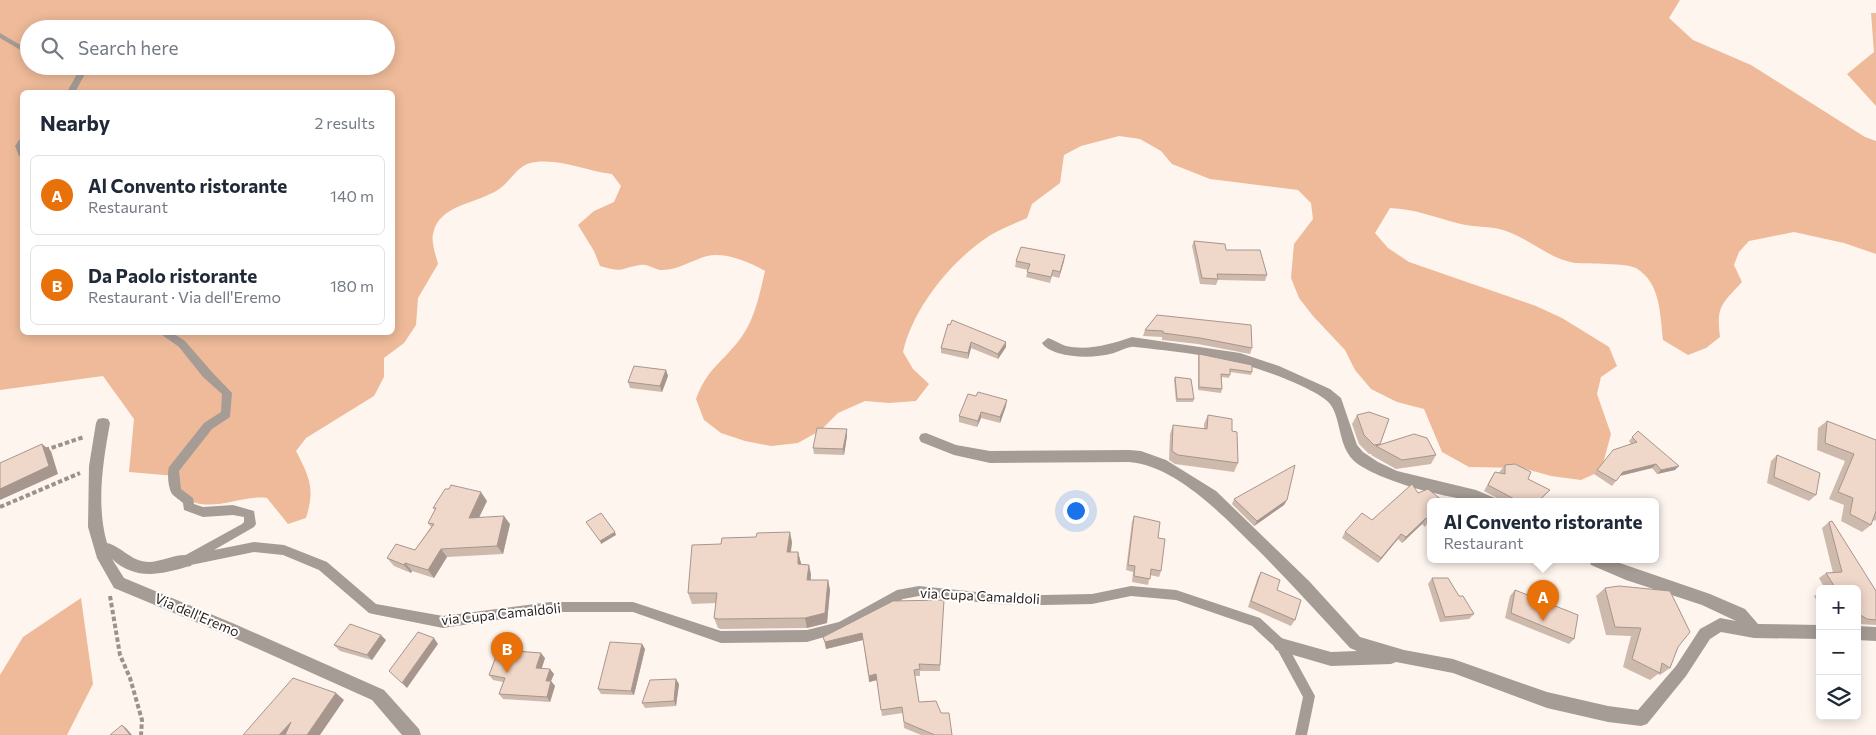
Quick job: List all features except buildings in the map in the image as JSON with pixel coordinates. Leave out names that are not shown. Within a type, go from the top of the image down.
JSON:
[{"type":"street","points":[[1048,343],[1059,350],[1085,353],[1115,349],[1132,342],[1254,361],[1325,393],[1336,402],[1351,447],[1358,456],[1373,466],[1395,476],[1478,498]]},
{"type":"street","points":[[102,427],[96,466],[94,527],[109,569],[119,583]]},
{"type":"street","points":[[926,438],[954,450],[990,457],[1130,456],[1141,457],[1161,464],[1211,495],[1304,586],[1355,643],[1404,657],[1453,666],[1547,700],[1608,714],[1641,718],[1681,671],[1706,634],[1720,625],[1754,631],[1816,632]]},
{"type":"street","name":"via Cupa Camaldoli","points":[[102,548],[114,550],[121,559],[150,570],[186,561]]},
{"type":"street","points":[[1604,563],[1732,610],[1740,614],[1754,631]]},
{"type":"street","name":"Via dell'Eremo","points":[[119,583],[232,630],[378,695],[413,735]]},
{"type":"street","points":[[1861,633],[1876,634]]},
{"type":"street","points":[[1281,645],[1331,658],[1404,657]]},
{"type":"lane","points":[[0,35],[20,47]]},
{"type":"lane","points":[[72,90],[80,75]]},
{"type":"lane","points":[[167,335],[182,344],[227,394],[226,414],[208,426],[173,470],[176,491],[189,501],[188,507],[196,512],[233,510],[250,514],[252,518],[250,524],[246,527],[212,544],[186,561]]},
{"type":"lane","name":"via Cupa Camaldoli","points":[[186,561],[254,547],[284,550],[323,566],[373,609],[443,622],[550,607],[633,607],[721,636],[807,636],[841,627],[901,594],[919,591],[996,599],[1044,600],[1092,599],[1131,591],[1176,595],[1256,622],[1281,645],[1310,696],[1301,735]]},
{"type":"path","points":[[38,452],[102,427]]},
{"type":"path","points":[[0,507],[96,466]]},
{"type":"path","points":[[119,583],[110,597],[120,656],[130,678],[142,720],[141,735]]},
{"type":"shaded area","points":[[0,0],[1680,0],[1669,18],[1693,40],[1751,65],[1865,137],[1876,141],[1876,254],[1844,243],[1794,232],[1749,241],[1739,252],[1734,265],[1742,282],[1722,306],[1719,318],[1720,337],[1706,348],[1688,355],[1663,340],[1660,310],[1655,291],[1644,274],[1636,268],[1624,265],[1566,261],[1500,229],[1463,225],[1416,212],[1390,208],[1375,233],[1388,248],[1409,262],[1536,306],[1562,318],[1609,347],[1617,366],[1601,377],[1597,394],[1611,434],[1601,471],[1581,480],[1551,476],[1522,468],[1469,467],[1442,452],[1424,409],[1397,402],[1371,389],[1355,370],[1345,350],[1299,298],[1291,278],[1294,244],[1313,219],[1311,203],[1298,190],[1210,179],[1172,164],[1161,151],[1140,139],[1119,136],[1081,146],[1064,155],[1060,183],[1032,204],[1027,218],[993,233],[975,246],[961,258],[935,287],[915,319],[903,352],[913,369],[929,384],[916,401],[889,403],[865,401],[838,413],[821,430],[798,443],[771,446],[745,441],[721,433],[704,420],[696,399],[704,381],[737,343],[748,327],[765,271],[752,264],[722,255],[707,256],[668,270],[659,270],[643,265],[621,270],[600,266],[594,251],[578,225],[594,211],[614,202],[621,186],[612,174],[555,162],[536,162],[526,165],[494,192],[453,209],[437,223],[433,234],[433,241],[438,264],[418,298],[416,325],[404,343],[384,358],[384,377],[374,396],[306,438],[296,451],[310,484],[309,508],[306,518],[288,524],[267,498],[250,498],[214,504],[196,503],[182,495],[176,476],[129,472],[134,419],[103,376],[0,390]]},
{"type":"shaded area","points":[[1871,13],[1876,13],[1876,106],[1847,74],[1874,52]]},
{"type":"shaded area","points":[[81,598],[93,684],[67,735],[0,735],[0,675],[23,637]]},
{"type":"place","name":"Al Convento ristorante","points":[[1543,621]]},
{"type":"place","name":"Da Paolo ristorante","points":[[507,673]]}]
